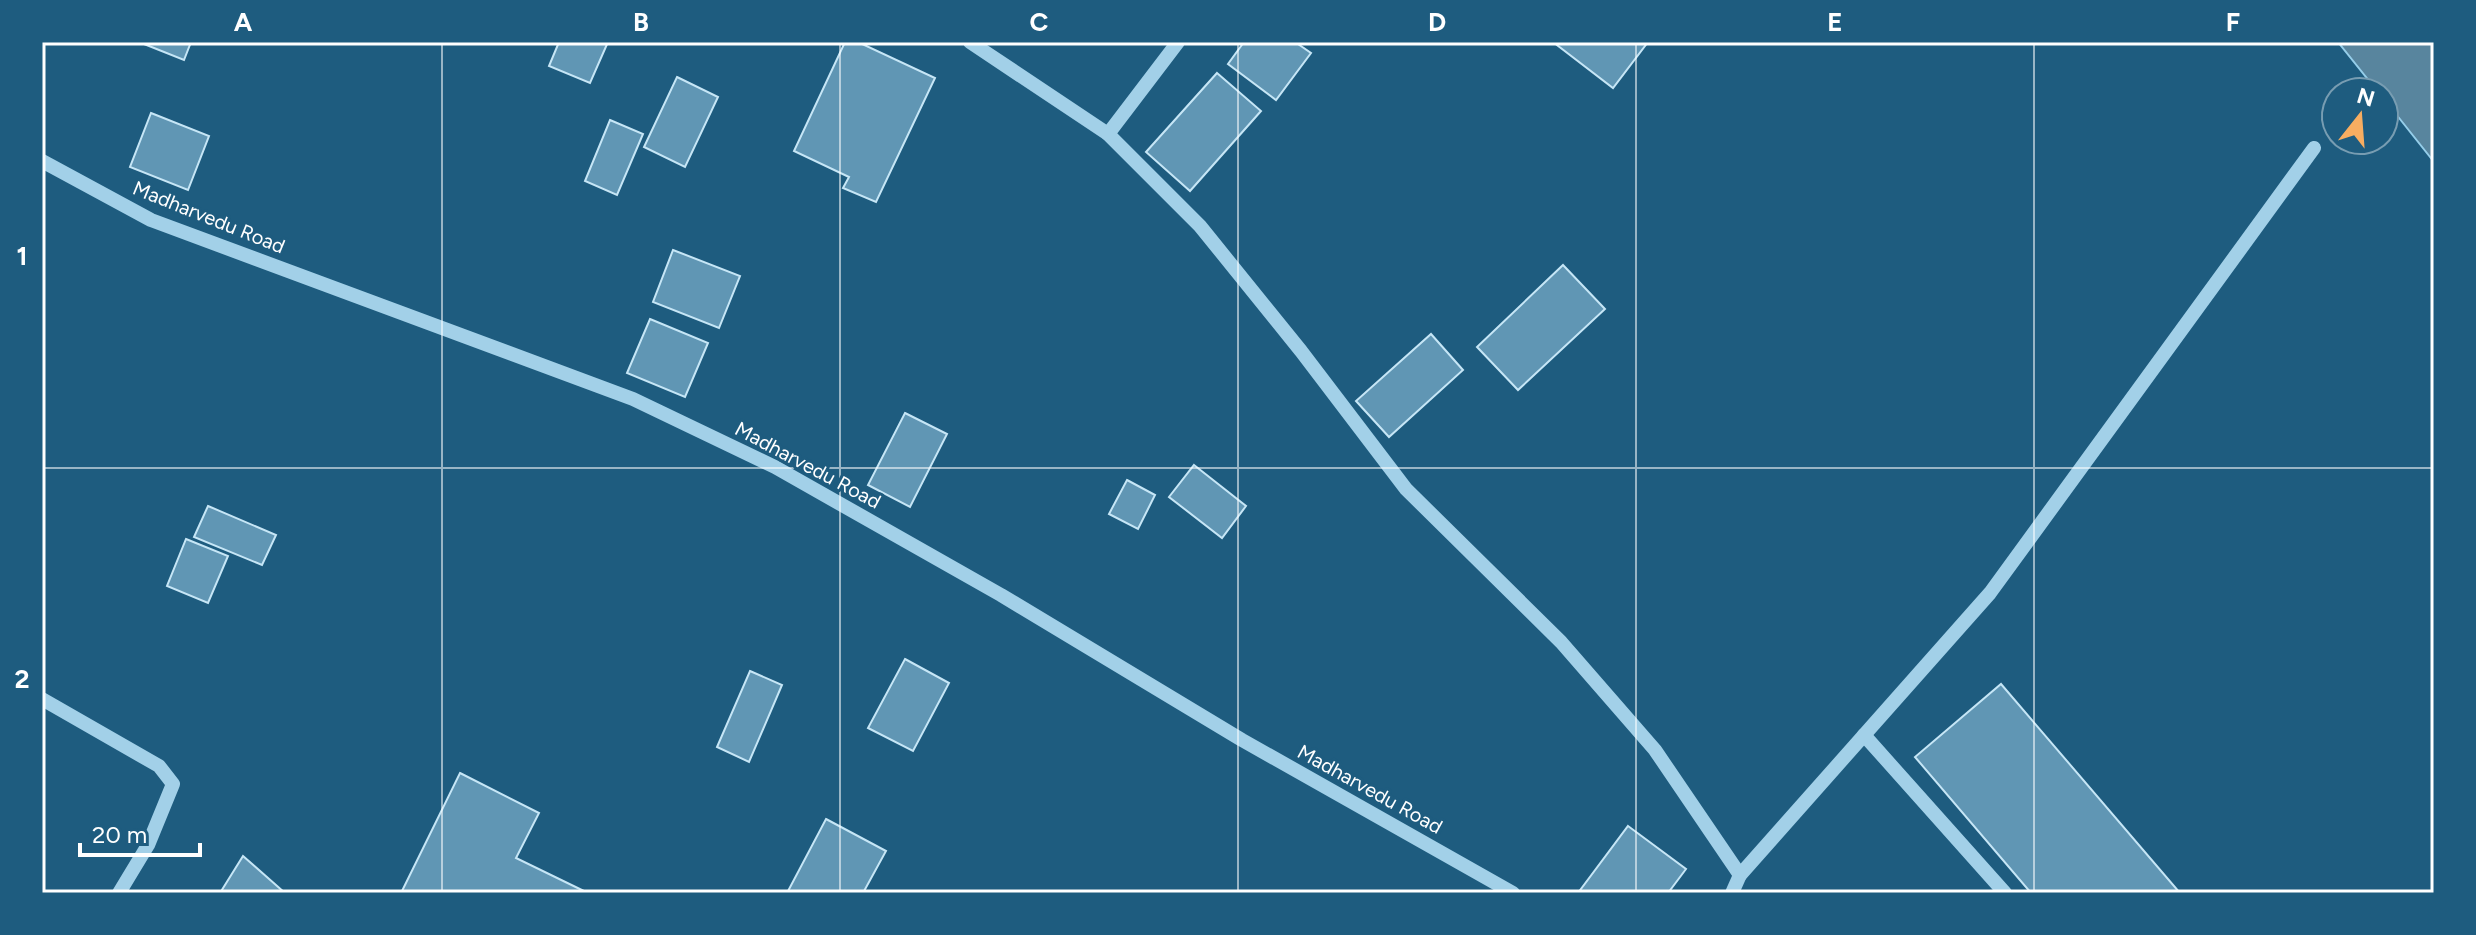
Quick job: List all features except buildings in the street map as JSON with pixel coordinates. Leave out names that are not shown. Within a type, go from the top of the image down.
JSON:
[{"type":"street","points":[[970,42],[1108,134],[1200,226],[1301,351],[1406,489],[1561,642],[1655,750],[1740,875]]},
{"type":"street","points":[[1108,134],[1178,42]]},
{"type":"street","points":[[1732,893],[1740,875],[1990,593],[2314,148]]},
{"type":"street","name":"Madharvedu Road","points":[[42,161],[151,220],[633,399],[775,467],[1001,595],[1242,740],[1513,893]]},
{"type":"street","points":[[42,699],[159,766],[173,784],[148,845],[119,893]]},
{"type":"street","points":[[1864,735],[2005,893]]},
{"type":"water","points":[[2338,42],[2434,42],[2434,162],[2400,119],[2400,76],[2365,76]]}]
